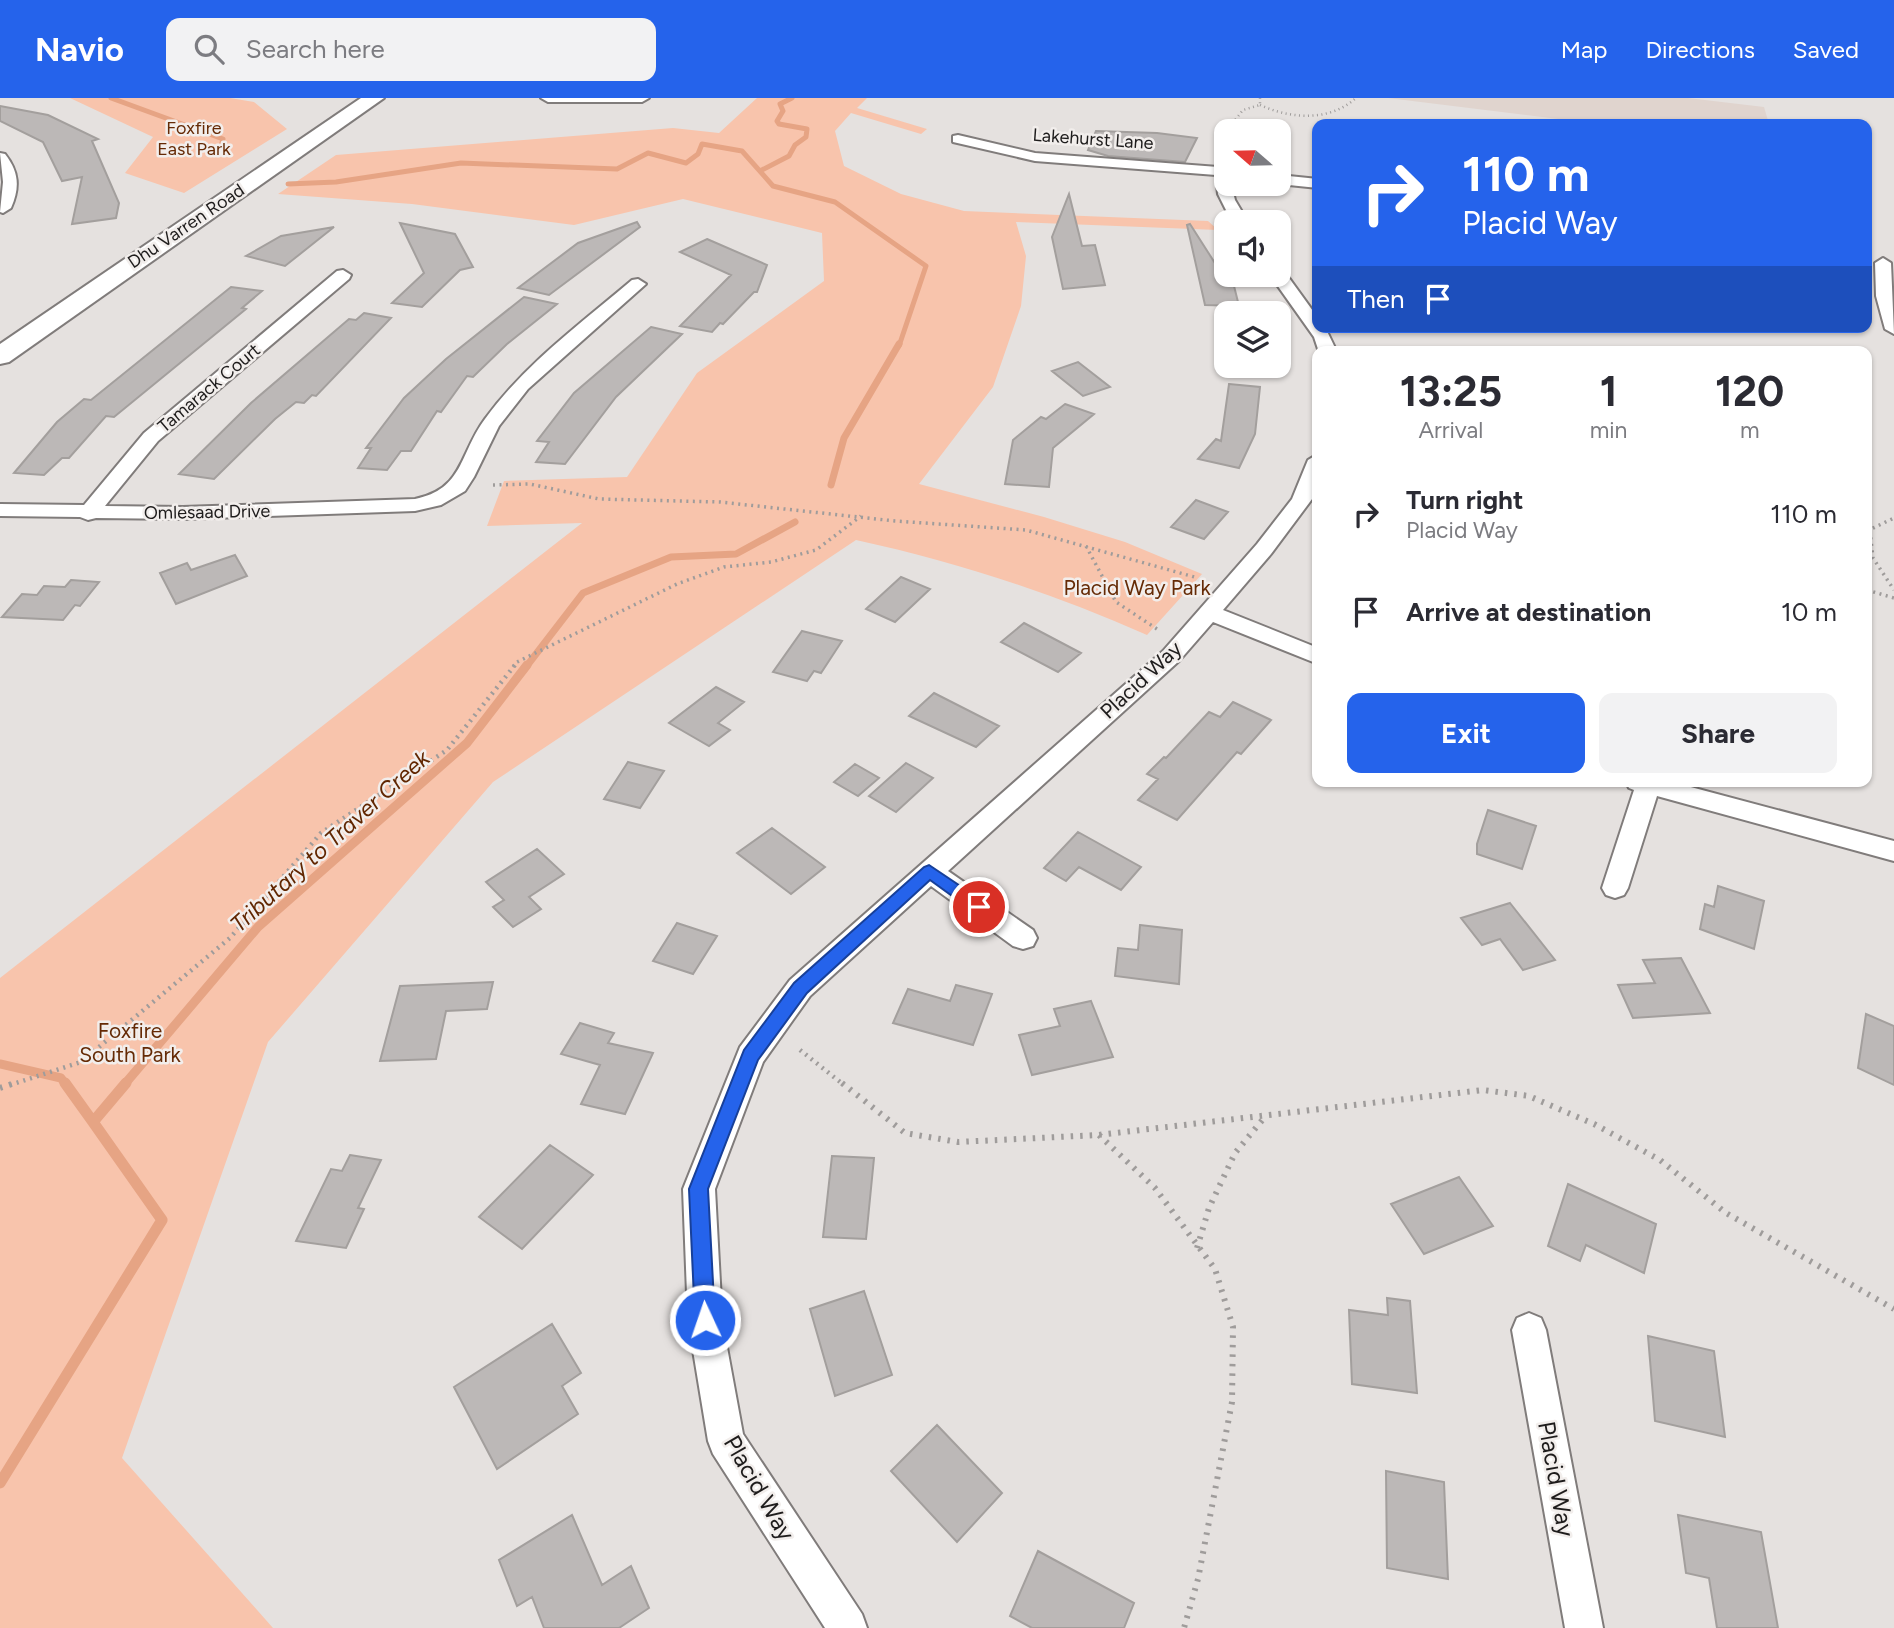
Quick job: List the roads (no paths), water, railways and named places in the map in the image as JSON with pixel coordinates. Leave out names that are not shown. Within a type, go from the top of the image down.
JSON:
[{"type":"main road","name":"Dhu Varren Road","points":[[0,356],[105,281],[374,98]]},
{"type":"street","points":[[548,98],[642,98]]},
{"type":"street","name":"Lakehurst Lane","points":[[958,139],[1035,157],[1214,167]]},
{"type":"street","points":[[0,157],[10,170],[11,190],[3,208]]},
{"type":"street","points":[[1292,181],[1312,183]]},
{"type":"street","points":[[1881,263],[1884,296],[1894,329]]},
{"type":"street","name":"Tamarack Court","points":[[88,514],[122,468],[151,437],[342,275]]},
{"type":"street","name":"Omlesaad Drive","points":[[0,510],[88,514],[183,513],[415,505],[437,501],[457,489],[491,424],[524,383],[638,284]]},
{"type":"street","points":[[1287,287],[1312,322]]},
{"type":"street","name":"Placid Way","points":[[848,1628],[726,1441],[705,1320],[699,1189],[750,1056],[800,988],[1171,656],[1264,549],[1308,491],[1312,479]]},
{"type":"street","points":[[1209,612],[1312,655]]},
{"type":"street","points":[[1615,888],[1644,787]]},
{"type":"street","points":[[1660,787],[1894,851]]},
{"type":"street","points":[[929,872],[1023,938]]},
{"type":"street","name":"Placid Way","points":[[1529,1330],[1584,1628]]},
{"type":"waterway","name":"Tributary to Traver Creek","points":[[111,98],[223,139],[219,154]]},
{"type":"waterway","points":[[760,171],[789,156],[795,145],[806,137],[807,129],[779,124],[777,121],[783,111],[780,104],[792,98]]},
{"type":"waterway","name":"Tributary to Traver Creek","points":[[288,184],[336,182],[461,163],[617,169],[648,153],[686,163],[698,154],[702,144],[742,151],[773,186],[835,202],[926,266],[899,346]]},
{"type":"waterway","name":"Tributary to Traver Creek","points":[[831,485],[844,438],[899,344]]},
{"type":"waterway","name":"Tributary to Traver Creek","points":[[526,667],[583,593],[671,557],[736,554],[795,522]]},
{"type":"waterway","name":"Tributary to Traver Creek","points":[[124,1085],[258,927],[467,743],[527,665]]},
{"type":"waterway","points":[[0,1064],[61,1078],[66,1085]]},
{"type":"waterway","points":[[65,1083],[93,1122]]},
{"type":"waterway","name":"Tributary to Traver Creek","points":[[93,1122],[126,1083]]},
{"type":"waterway","name":"Tributary to Traver Creek","points":[[0,1483],[162,1220],[93,1122]]},
{"type":"park label","name":"Foxfire East Park","points":[[194,138]]},
{"type":"park label","name":"Placid Way Park","points":[[1137,588]]},
{"type":"park label","name":"Foxfire South Park","points":[[130,1043]]}]
